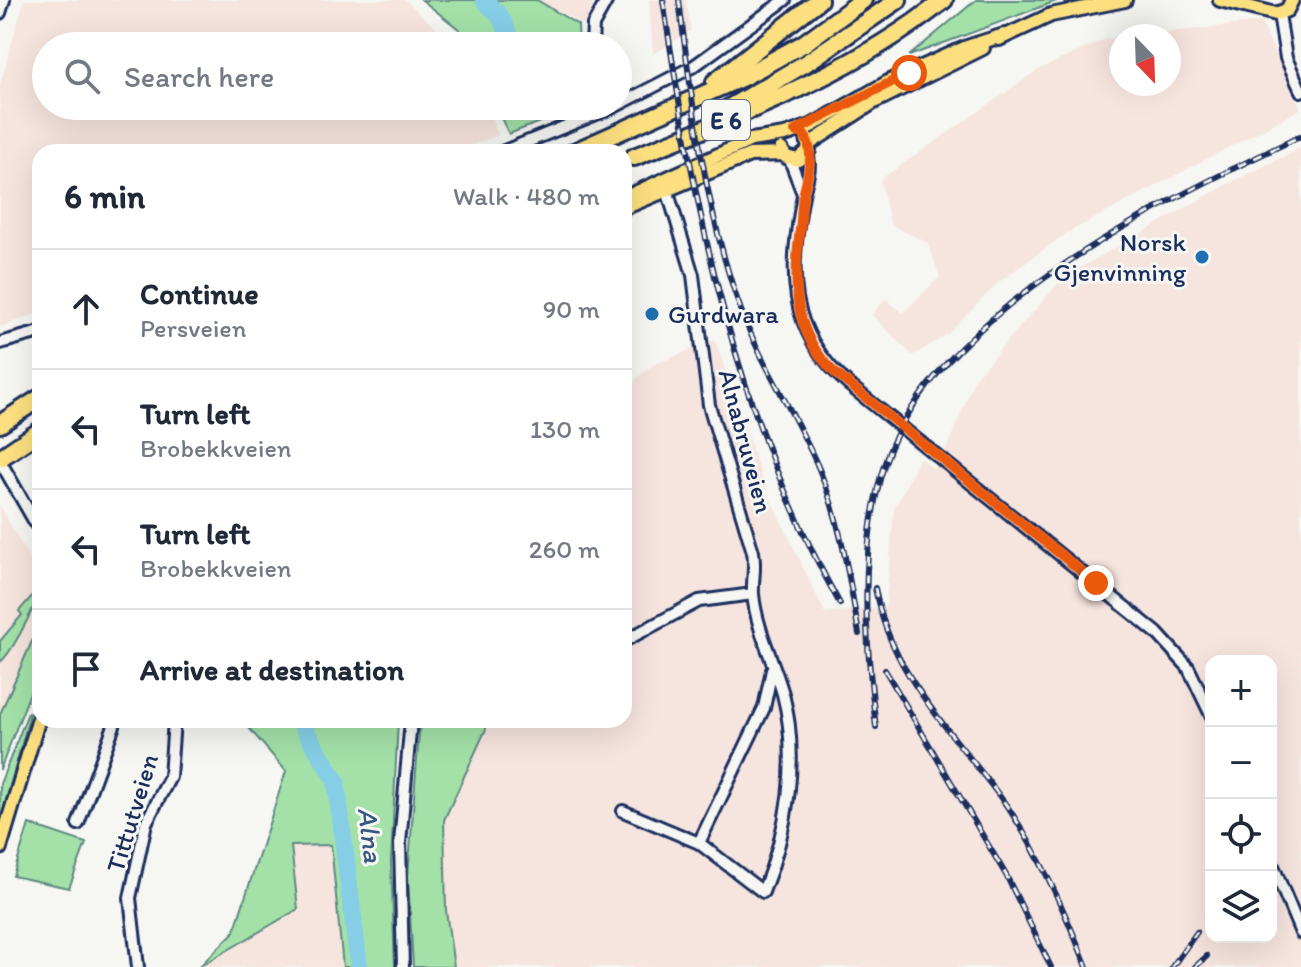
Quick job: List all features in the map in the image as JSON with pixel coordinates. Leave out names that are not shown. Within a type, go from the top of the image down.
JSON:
[{"type":"highway","points":[[695,97],[819,0]]},
{"type":"highway","name":"E 6","points":[[592,144],[782,56],[863,0]]},
{"type":"highway","name":"E 6","points":[[632,158],[772,84],[898,0]]},
{"type":"highway","name":"E 6","points":[[632,159],[833,72],[896,35],[944,0]]},
{"type":"highway","points":[[0,424],[32,403]]},
{"type":"highway","points":[[0,460],[32,437]]},
{"type":"main road","points":[[632,195],[750,155],[802,158],[808,148],[874,102],[1004,35],[1051,15],[1125,0]]},
{"type":"main road","points":[[1220,0],[1269,8],[1295,1]]},
{"type":"main road","points":[[632,203],[751,140],[790,133],[822,120],[890,81],[967,47],[1004,35]]},
{"type":"main road","points":[[790,133],[803,134],[808,148]]},
{"type":"main road","points":[[787,157],[780,144],[790,133]]},
{"type":"main road","points":[[0,848],[36,728]]},
{"type":"street","points":[[0,13],[4,0]]},
{"type":"street","points":[[593,32],[593,25],[607,0]]},
{"type":"street","points":[[632,97],[694,66],[785,0]]},
{"type":"street","points":[[1269,8],[1301,91]]},
{"type":"street","points":[[522,144],[580,120]]},
{"type":"street","points":[[808,148],[810,166],[803,194],[795,292],[805,333],[820,358],[848,384],[1157,633],[1194,676],[1205,701]]},
{"type":"street","points":[[787,157],[803,194]]},
{"type":"street","name":"Alnabruveien","points":[[623,811],[699,843],[763,892],[780,850],[787,807],[788,734],[783,695],[753,594],[754,555],[709,405],[695,287],[665,184]]},
{"type":"street","points":[[0,343],[32,334]]},
{"type":"street","points":[[0,460],[32,517]]},
{"type":"street","points":[[632,637],[699,601],[753,594]]},
{"type":"street","name":"Alnabruveien","points":[[699,843],[764,708],[773,668]]},
{"type":"street","points":[[78,824],[113,728]]},
{"type":"street","name":"Tittutveien","points":[[138,967],[130,898],[146,823],[170,777],[173,728]]},
{"type":"street","points":[[403,967],[400,843],[410,728]]},
{"type":"street","points":[[1275,871],[1301,933]]},
{"type":"shaded area","points":[[24,0],[405,0],[440,32],[32,32],[32,120],[492,120],[498,135],[475,144],[32,144],[32,315],[0,327],[0,85]]},
{"type":"shaded area","points":[[537,0],[594,0],[586,26]]},
{"type":"shaded area","points":[[649,0],[686,0],[691,31],[653,54]]},
{"type":"shaded area","points":[[1261,22],[1301,109],[1065,234],[1000,281],[949,333],[912,355],[872,315],[885,299],[903,313],[940,277],[928,243],[891,225],[880,180],[1038,70],[1106,39],[1109,39],[1109,96],[1181,96],[1181,31]]},
{"type":"shaded area","points":[[1301,148],[1301,967],[454,967],[446,911],[444,820],[486,728],[632,728],[632,382],[653,365],[715,340],[766,490],[825,613],[886,607],[894,509],[920,458],[933,468],[948,446],[975,378],[1064,277],[1226,185]]},
{"type":"shaded area","points":[[0,506],[32,564],[32,683],[0,770]]},
{"type":"shaded area","points":[[331,845],[343,967],[202,967],[298,909],[291,846]]},
{"type":"green space","points":[[422,0],[537,0],[578,25],[578,32],[461,32]]},
{"type":"green space","points":[[976,0],[1059,0],[909,56]]},
{"type":"green space","points":[[502,120],[545,120],[509,134]]},
{"type":"green space","points":[[32,596],[32,609],[24,626],[0,662],[0,641],[22,615],[19,611]]},
{"type":"green space","points":[[32,641],[32,688],[0,770],[0,714]]},
{"type":"green space","points":[[30,714],[0,822],[0,784]]},
{"type":"green space","points":[[249,728],[398,728],[391,862],[395,967],[343,967],[331,845],[291,846],[298,909],[199,967],[234,932],[286,771]]},
{"type":"green space","points":[[419,728],[486,728],[444,820],[446,911],[454,967],[413,967],[408,876]]},
{"type":"green space","points":[[29,824],[86,843],[69,888],[13,876]]},
{"type":"waterway","name":"Alna","points":[[484,0],[500,16],[508,32]]},
{"type":"waterway","name":"Alna","points":[[304,728],[336,781],[359,967]]},
{"type":"railway","points":[[663,0],[689,158],[724,311],[772,459],[803,532],[840,604]]},
{"type":"railway","points":[[679,0],[700,151],[726,263],[745,321],[827,489],[844,550],[859,634]]},
{"type":"railway","points":[[876,727],[867,634],[869,540],[880,479],[904,420],[944,366],[995,317],[1054,272],[1117,231],[1182,195],[1301,136]]},
{"type":"railway","points":[[875,588],[883,621],[896,652],[930,707],[1022,830],[1053,888],[1087,967]]},
{"type":"railway","points":[[885,670],[1006,875],[1051,967]]},
{"type":"railway","points":[[1172,967],[1197,932]]},
{"type":"railway","points":[[1195,967],[1207,956]]},
{"type":"place","name":"Norsk Gjenvinning","points":[[1202,257]]},
{"type":"place","name":"Gurdwara","points":[[652,314]]},
{"type":"route","points":[[909,73],[811,126],[795,131],[803,134],[809,144],[810,166],[803,194],[795,272],[796,304],[805,333],[815,351],[835,373],[1096,583]]}]
